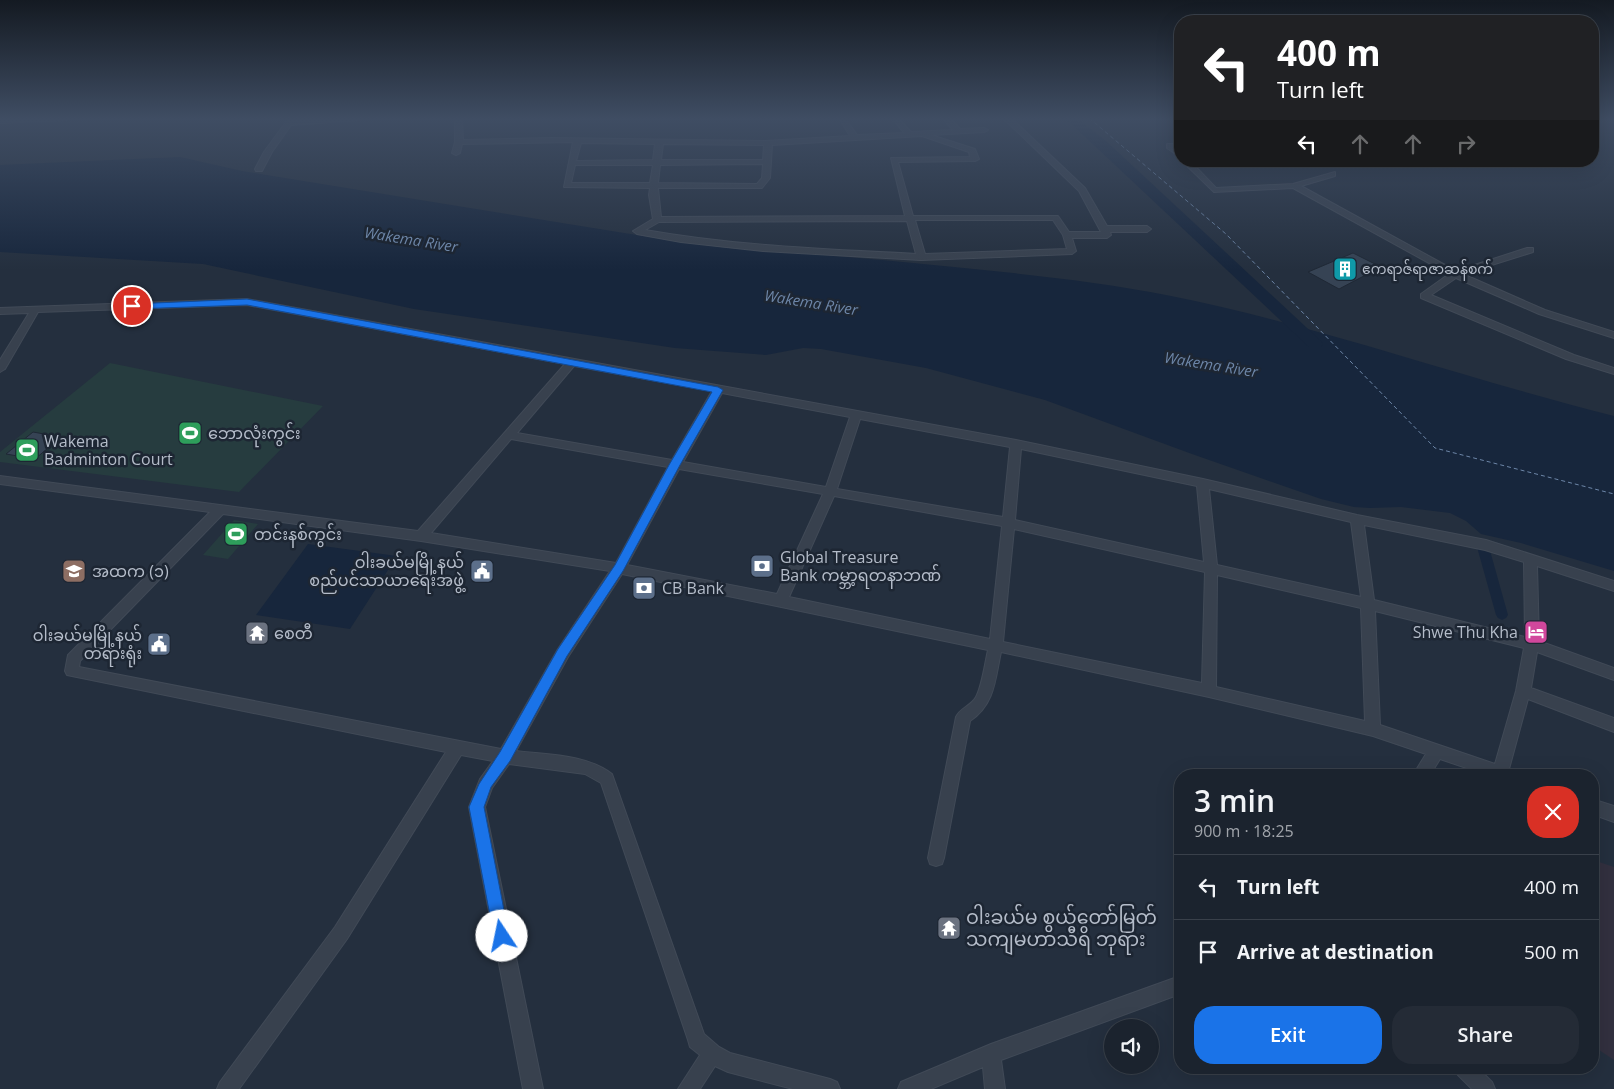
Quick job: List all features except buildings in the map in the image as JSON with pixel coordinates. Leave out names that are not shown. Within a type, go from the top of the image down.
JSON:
[{"type":"street","points":[[571,169],[567,185],[654,186],[759,186],[766,178],[767,169]]},
{"type":"street","points":[[655,169],[653,195],[657,220]]},
{"type":"street","points":[[896,169],[921,257]]},
{"type":"street","points":[[1060,169],[1082,190],[1107,235],[1066,235]]},
{"type":"street","points":[[1194,169],[1214,190],[1294,186],[1332,174]]},
{"type":"street","points":[[1294,186],[1455,274],[1542,312],[1614,335]]},
{"type":"street","points":[[910,218],[1055,218],[1066,235],[1072,251],[921,257],[763,248],[681,240],[637,231],[657,220],[910,218]]},
{"type":"street","points":[[1104,229],[1147,229]]},
{"type":"street","points":[[1530,250],[1455,274],[1424,296],[1562,354],[1614,371]]},
{"type":"street","points":[[0,311],[247,302],[1016,444],[1357,519],[1486,544],[1614,586]]},
{"type":"street","points":[[0,369],[5,354],[35,310]]},
{"type":"street","points":[[421,536],[572,362]]},
{"type":"street","points":[[533,1089],[526,1064],[477,807],[486,784],[505,757],[563,653],[619,568],[718,390]]},
{"type":"street","points":[[781,600],[830,491],[856,414]]},
{"type":"street","points":[[507,435],[1009,523],[1368,604],[1532,644],[1614,674]]},
{"type":"street","points":[[936,858],[963,717],[975,709],[983,699],[996,645],[1016,444]]},
{"type":"street","points":[[0,480],[421,536],[619,568],[781,600],[1209,691],[1373,729],[1489,769]]},
{"type":"street","points":[[1203,484],[1211,568],[1209,691]]},
{"type":"street","points":[[220,510],[73,659],[72,671],[505,757],[586,767],[598,772],[607,779],[697,1040],[712,1054],[728,1062],[830,1089]]},
{"type":"street","points":[[1357,519],[1368,604],[1373,729]]},
{"type":"street","points":[[1505,769],[1524,691],[1532,644],[1530,558]]},
{"type":"street","points":[[1524,691],[1614,725]]},
{"type":"street","points":[[227,1089],[341,933],[458,747]]},
{"type":"street","points":[[1425,769],[1437,751]]},
{"type":"street","points":[[1599,809],[1614,814]]},
{"type":"street","points":[[908,1089],[990,1054],[1174,987]]},
{"type":"street","points":[[688,1089],[712,1054]]},
{"type":"street","points":[[990,1054],[994,1089]]},
{"type":"street","points":[[1471,1074],[1485,1089]]},
{"type":"shaded area","points":[[1599,862],[1614,867],[1614,1060],[1599,1050]]},
{"type":"green space","points":[[110,363],[323,406],[239,492],[0,462],[0,452]]},
{"type":"green space","points":[[234,520],[258,524],[228,559],[203,555]]},
{"type":"water","name":"Wakema River","points":[[0,169],[232,169],[686,243],[1068,279],[1171,296],[1283,322],[1614,416],[1614,571],[1521,543],[1481,534],[1466,521],[1450,513],[1401,507],[1354,507],[1321,499],[1045,400],[926,368],[821,349],[803,348],[766,355],[675,348],[414,309],[203,264],[0,252]]},
{"type":"water","points":[[308,544],[397,556],[350,629],[256,615]]},
{"type":"waterway","points":[[1128,169],[1315,344]]},
{"type":"waterway","points":[[1483,547],[1502,615]]},
{"type":"ferry route","points":[[1149,169],[1226,234],[1435,448],[1614,494]]},
{"type":"place","name":"ဧကရာဇ်ရာဇာဆန်စက်","points":[[1345,269]]},
{"type":"place","name":"ဘောလုံးကွင်း","points":[[190,433]]},
{"type":"place","name":"Wakema Badminton Court","points":[[27,450]]},
{"type":"place","name":"တင်းနစ်ကွင်း","points":[[236,534]]},
{"type":"place","name":"Global Treasure Bank ကမ္ဘာ့ရတနာဘဏ်","points":[[762,566]]},
{"type":"place","name":"အထက (၁)","points":[[74,571]]},
{"type":"place","name":"ဝါးခယ်မမြို့နယ် စည်ပင်သာယာရေးအဖွဲ့","points":[[482,571]]},
{"type":"place","name":"CB Bank","points":[[644,588]]},
{"type":"place","name":"Shwe Thu Kha","points":[[1536,632]]},
{"type":"place","name":"စေတီ","points":[[257,633]]},
{"type":"place","name":"ဝါးခယ်မမြို့နယ် တရားရုံး","points":[[159,644]]},
{"type":"place","name":"ဝါးခယ်မ စွယ်တော်မြတ် သကျမဟာသီရိ ဘုရား","points":[[949,928]]},
{"type":"route","points":[[132,306],[247,302],[718,390],[619,568],[563,653],[505,757],[486,784],[477,807],[502,936]]}]
